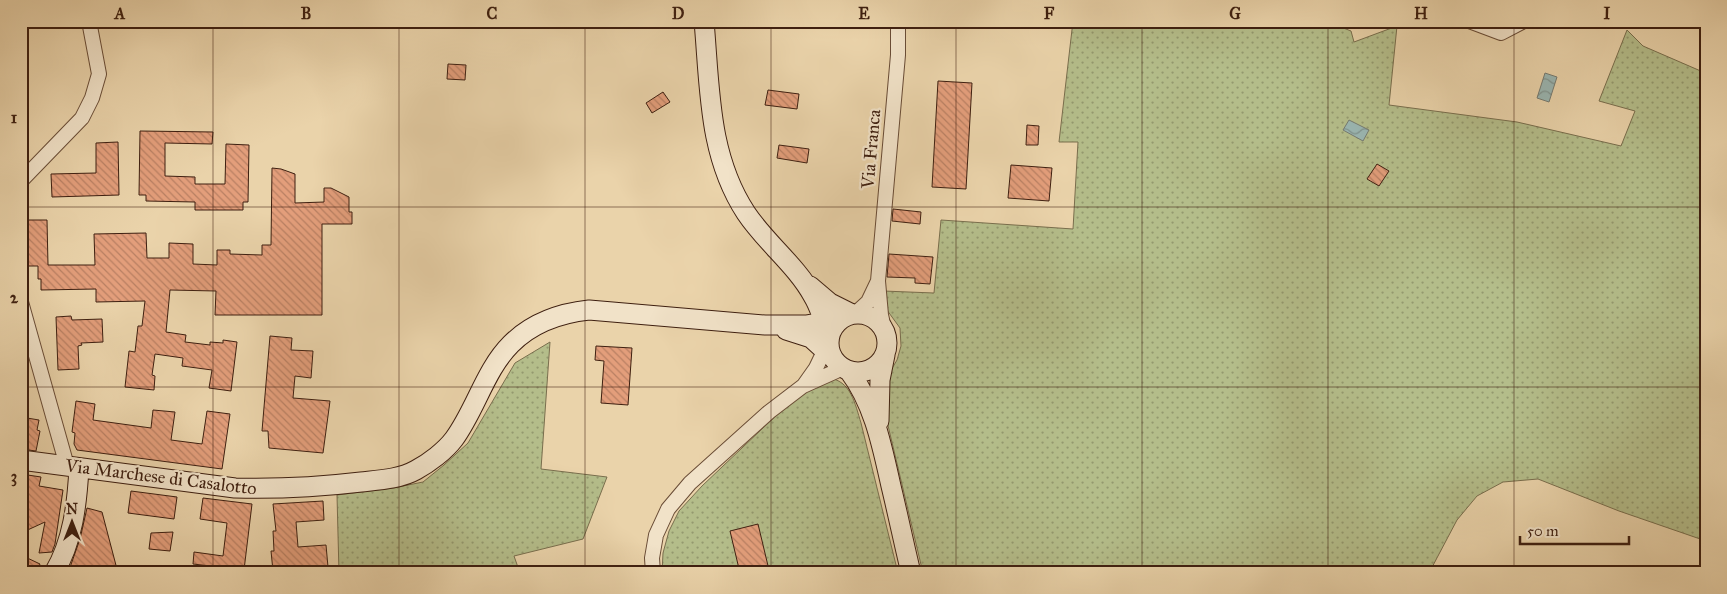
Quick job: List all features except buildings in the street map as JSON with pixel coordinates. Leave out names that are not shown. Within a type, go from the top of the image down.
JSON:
[{"type":"street","points":[[21,181],[82,118],[92,98],[99,74],[89,21]]},
{"type":"street","points":[[704,21],[715,136],[723,167],[733,190],[747,214],[803,280],[865,398],[879,433],[911,573]]},
{"type":"street","name":"Via Franca","points":[[878,281],[898,55],[898,21]]},
{"type":"street","points":[[1469,21],[1501,33],[1524,21]]},
{"type":"street","points":[[803,280],[830,302],[836,340],[858,372],[874,367],[886,354]]},
{"type":"street","points":[[878,281],[881,315],[888,345],[878,395],[879,433]]},
{"type":"street","points":[[802,386],[836,340],[868,302],[878,281]]},
{"type":"street","points":[[21,302],[73,467],[76,506],[63,558],[54,573]]},
{"type":"street","name":"Via Marchese di Casalotto","points":[[21,460],[235,488],[260,489],[324,486],[389,479],[415,471],[454,440],[495,366],[510,345],[528,330],[550,319],[571,312],[590,310],[765,325],[836,340]]},
{"type":"street","points":[[653,573],[652,558],[656,535],[668,509],[690,483],[802,386],[816,368],[818,358],[816,348],[836,340],[872,317],[884,328]]},
{"type":"green space","points":[[1073,21],[1326,21],[1351,31],[1354,42],[1397,26],[1389,105],[1517,122],[1621,146],[1635,111],[1599,101],[1627,30],[1643,46],[1703,72],[1706,75],[1706,541],[1619,511],[1538,479],[1503,482],[1477,496],[1457,520],[1429,573],[923,573],[881,396],[884,382],[897,360],[901,346],[900,328],[884,306],[883,291],[934,293],[941,220],[1073,229],[1078,142],[1059,142]]},
{"type":"green space","points":[[550,342],[541,469],[607,477],[583,539],[514,556],[520,573],[339,573],[337,495],[423,482],[468,443],[515,363]]},
{"type":"green space","points":[[828,378],[842,383],[854,401],[898,573],[662,573],[663,553],[669,531],[679,511],[702,486],[803,390]]},
{"type":"water","points":[[1545,73],[1557,77],[1549,102],[1537,98]]},
{"type":"water","points":[[1349,120],[1369,130],[1363,141],[1343,130]]}]
